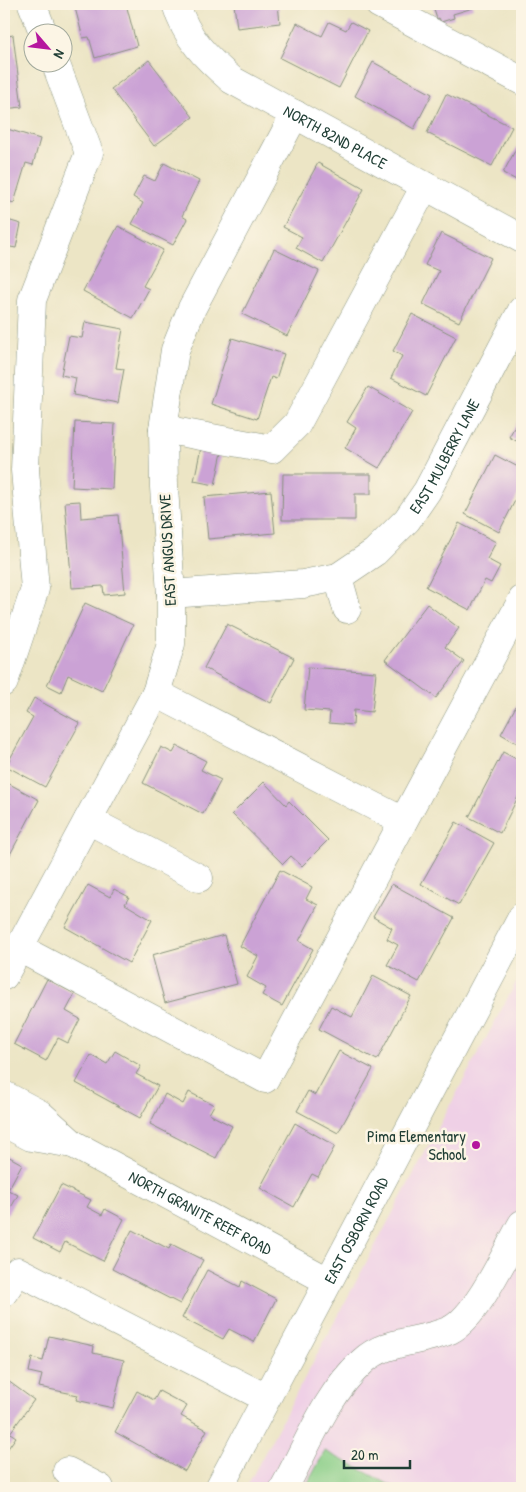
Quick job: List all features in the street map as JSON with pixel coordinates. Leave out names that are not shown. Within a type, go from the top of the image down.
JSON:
[{"type":"street","points":[[32,4],[39,22]]},
{"type":"street","name":"NORTH 82ND PLACE","points":[[176,4],[191,40],[212,63],[232,80],[522,239]]},
{"type":"street","points":[[378,4],[522,81]]},
{"type":"street","points":[[4,682],[35,590],[26,470],[32,300],[89,153],[58,72]]},
{"type":"street","name":"EAST ANGUS DRIVE","points":[[4,976],[156,693],[171,644],[171,594],[164,488],[163,429],[175,350],[192,308],[295,114]]},
{"type":"street","points":[[163,429],[272,449],[297,424],[426,186]]},
{"type":"street","name":"EAST MULBERRY LANE","points":[[171,594],[256,589],[302,584],[338,577],[374,552],[407,520],[422,498],[522,310]]},
{"type":"street","points":[[338,577],[347,609]]},
{"type":"street","points":[[19,948],[265,1079],[522,600]]},
{"type":"street","points":[[156,693],[403,821]]},
{"type":"street","points":[[88,820],[199,878]]},
{"type":"street","name":"EAST OSBORN ROAD","points":[[219,1488],[522,917]]},
{"type":"street","name":"NORTH GRANITE REEF ROAD","points":[[4,1095],[40,1114],[73,1144],[328,1281]]},
{"type":"street","name":"NORTH GRANITE REEF ROAD","points":[[4,1122],[31,1137],[73,1144]]},
{"type":"street","points":[[284,1488],[336,1392],[347,1377],[373,1353],[406,1341],[439,1334],[452,1329],[464,1319],[475,1307],[522,1224]]},
{"type":"street","points":[[4,1292],[18,1271],[266,1398]]},
{"type":"street","points":[[68,1471],[100,1488]]},
{"type":"shaded area","name":"Pima Elementary School","points":[[522,971],[522,1488],[246,1488],[336,1319]]},
{"type":"green space","points":[[325,1451],[396,1488],[305,1488]]},
{"type":"building","points":[[74,4],[126,4],[137,46],[95,58],[89,37],[83,38]]},
{"type":"building","points":[[234,4],[278,4],[280,23],[237,28]]},
{"type":"building","points":[[432,4],[472,4],[473,8],[453,14],[454,18],[441,22],[439,18],[437,19]]},
{"type":"building","points":[[329,22],[346,30],[351,22],[368,31],[339,88],[280,58],[297,23],[322,36]]},
{"type":"building","points":[[13,35],[22,107],[4,109],[4,37]]},
{"type":"building","points":[[149,60],[193,117],[154,146],[111,89]]},
{"type":"building","points":[[373,62],[432,94],[414,129],[355,96]]},
{"type":"building","points":[[446,94],[512,127],[492,166],[427,133]]},
{"type":"building","points":[[4,128],[40,139],[33,165],[26,163],[14,203],[4,200]]},
{"type":"building","points":[[522,138],[522,183],[503,173]]},
{"type":"building","points":[[164,163],[199,181],[182,216],[187,219],[173,245],[132,224],[143,203],[133,197],[144,176],[155,181]]},
{"type":"building","points":[[318,163],[364,189],[323,263],[296,248],[302,237],[283,227]]},
{"type":"building","points":[[4,219],[21,224],[16,248],[5,246],[4,250]]},
{"type":"building","points":[[118,226],[163,250],[143,286],[149,289],[133,318],[83,291]]},
{"type":"building","points":[[441,233],[491,258],[459,322],[423,304],[439,271],[425,265]]},
{"type":"building","points":[[274,249],[319,271],[287,336],[242,314]]},
{"type":"building","points":[[412,314],[456,337],[426,396],[391,378],[402,356],[393,351]]},
{"type":"building","points":[[85,322],[123,329],[116,368],[124,369],[118,403],[73,395],[76,378],[61,375],[69,336],[82,338]]},
{"type":"building","points":[[232,338],[284,354],[276,379],[271,377],[257,419],[211,404]]},
{"type":"building","points":[[368,387],[412,412],[379,468],[345,448],[356,428],[347,422]]},
{"type":"building","points":[[522,413],[522,444],[509,437]]},
{"type":"building","points":[[75,422],[115,424],[112,489],[72,487]]},
{"type":"building","points":[[202,443],[223,448],[215,485],[194,481]]},
{"type":"building","points":[[495,455],[522,469],[522,487],[499,532],[465,514]]},
{"type":"building","points":[[283,474],[371,474],[371,494],[355,494],[355,520],[282,520]]},
{"type":"building","points":[[271,491],[275,533],[208,539],[204,497]]},
{"type":"building","points":[[80,501],[81,518],[118,515],[125,593],[104,595],[103,586],[72,588],[65,502]]},
{"type":"building","points":[[459,523],[496,542],[487,559],[500,566],[491,583],[485,580],[470,610],[426,587]]},
{"type":"building","points":[[85,603],[133,625],[102,691],[68,675],[61,692],[47,685]]},
{"type":"building","points":[[427,604],[459,628],[445,647],[464,661],[436,698],[385,660]]},
{"type":"building","points":[[227,624],[294,658],[271,703],[204,668]]},
{"type":"building","points":[[308,667],[376,672],[372,712],[354,710],[353,725],[329,723],[330,712],[304,710]]},
{"type":"building","points":[[522,695],[522,746],[501,734]]},
{"type":"building","points":[[34,698],[80,723],[45,787],[6,766],[33,717],[26,713]]},
{"type":"building","points":[[177,746],[206,761],[201,770],[221,780],[203,814],[143,783],[161,747],[173,753]]},
{"type":"building","points":[[503,752],[522,762],[522,789],[500,833],[469,817]]},
{"type":"building","points":[[4,781],[39,800],[6,862],[4,861]]},
{"type":"building","points":[[264,782],[286,805],[289,801],[328,840],[302,866],[291,856],[283,864],[232,814]]},
{"type":"building","points":[[456,822],[494,843],[459,905],[421,884]]},
{"type":"building","points":[[280,870],[312,887],[306,899],[318,905],[299,941],[313,949],[282,1006],[262,995],[266,988],[247,977],[258,956],[240,946]]},
{"type":"building","points":[[392,884],[454,918],[419,982],[387,965],[398,945],[387,939],[392,928],[373,917]]},
{"type":"building","points":[[88,885],[110,897],[114,889],[129,897],[125,904],[152,920],[129,963],[65,927]]},
{"type":"building","points":[[224,935],[237,984],[165,1003],[152,955]]},
{"type":"building","points":[[373,976],[411,996],[377,1060],[319,1029],[331,1006],[352,1017]]},
{"type":"building","points":[[47,979],[75,994],[66,1011],[80,1019],[68,1043],[58,1038],[46,1061],[14,1044]]},
{"type":"building","points":[[115,1051],[141,1066],[136,1074],[158,1086],[140,1118],[76,1083],[91,1055],[107,1064]]},
{"type":"building","points":[[339,1051],[373,1069],[338,1133],[297,1111],[308,1091],[315,1095]]},
{"type":"building","points":[[189,1092],[214,1105],[209,1114],[232,1126],[216,1158],[150,1124],[165,1094],[183,1104]]},
{"type":"building","points":[[295,1123],[335,1146],[318,1177],[312,1174],[294,1207],[260,1188]]},
{"type":"building","points":[[4,1154],[22,1164],[8,1190],[18,1195],[4,1220]]},
{"type":"building","points":[[61,1185],[91,1200],[87,1207],[102,1215],[105,1209],[124,1219],[103,1261],[65,1242],[60,1252],[33,1238]]},
{"type":"building","points":[[132,1230],[169,1249],[171,1244],[203,1260],[180,1304],[112,1269]]},
{"type":"building","points":[[207,1270],[240,1287],[242,1281],[276,1299],[254,1342],[229,1329],[223,1339],[182,1318]]},
{"type":"building","points":[[49,1336],[94,1346],[93,1353],[124,1360],[113,1408],[76,1400],[78,1395],[39,1387],[42,1375],[29,1372],[32,1358],[43,1361]]},
{"type":"building","points":[[4,1378],[34,1400],[10,1433],[16,1437],[4,1454]]},
{"type":"building","points":[[137,1391],[154,1400],[159,1391],[187,1406],[181,1416],[207,1430],[185,1471],[115,1432]]},
{"type":"place","name":"Pima Elementary School","points":[[476,1145]]}]
